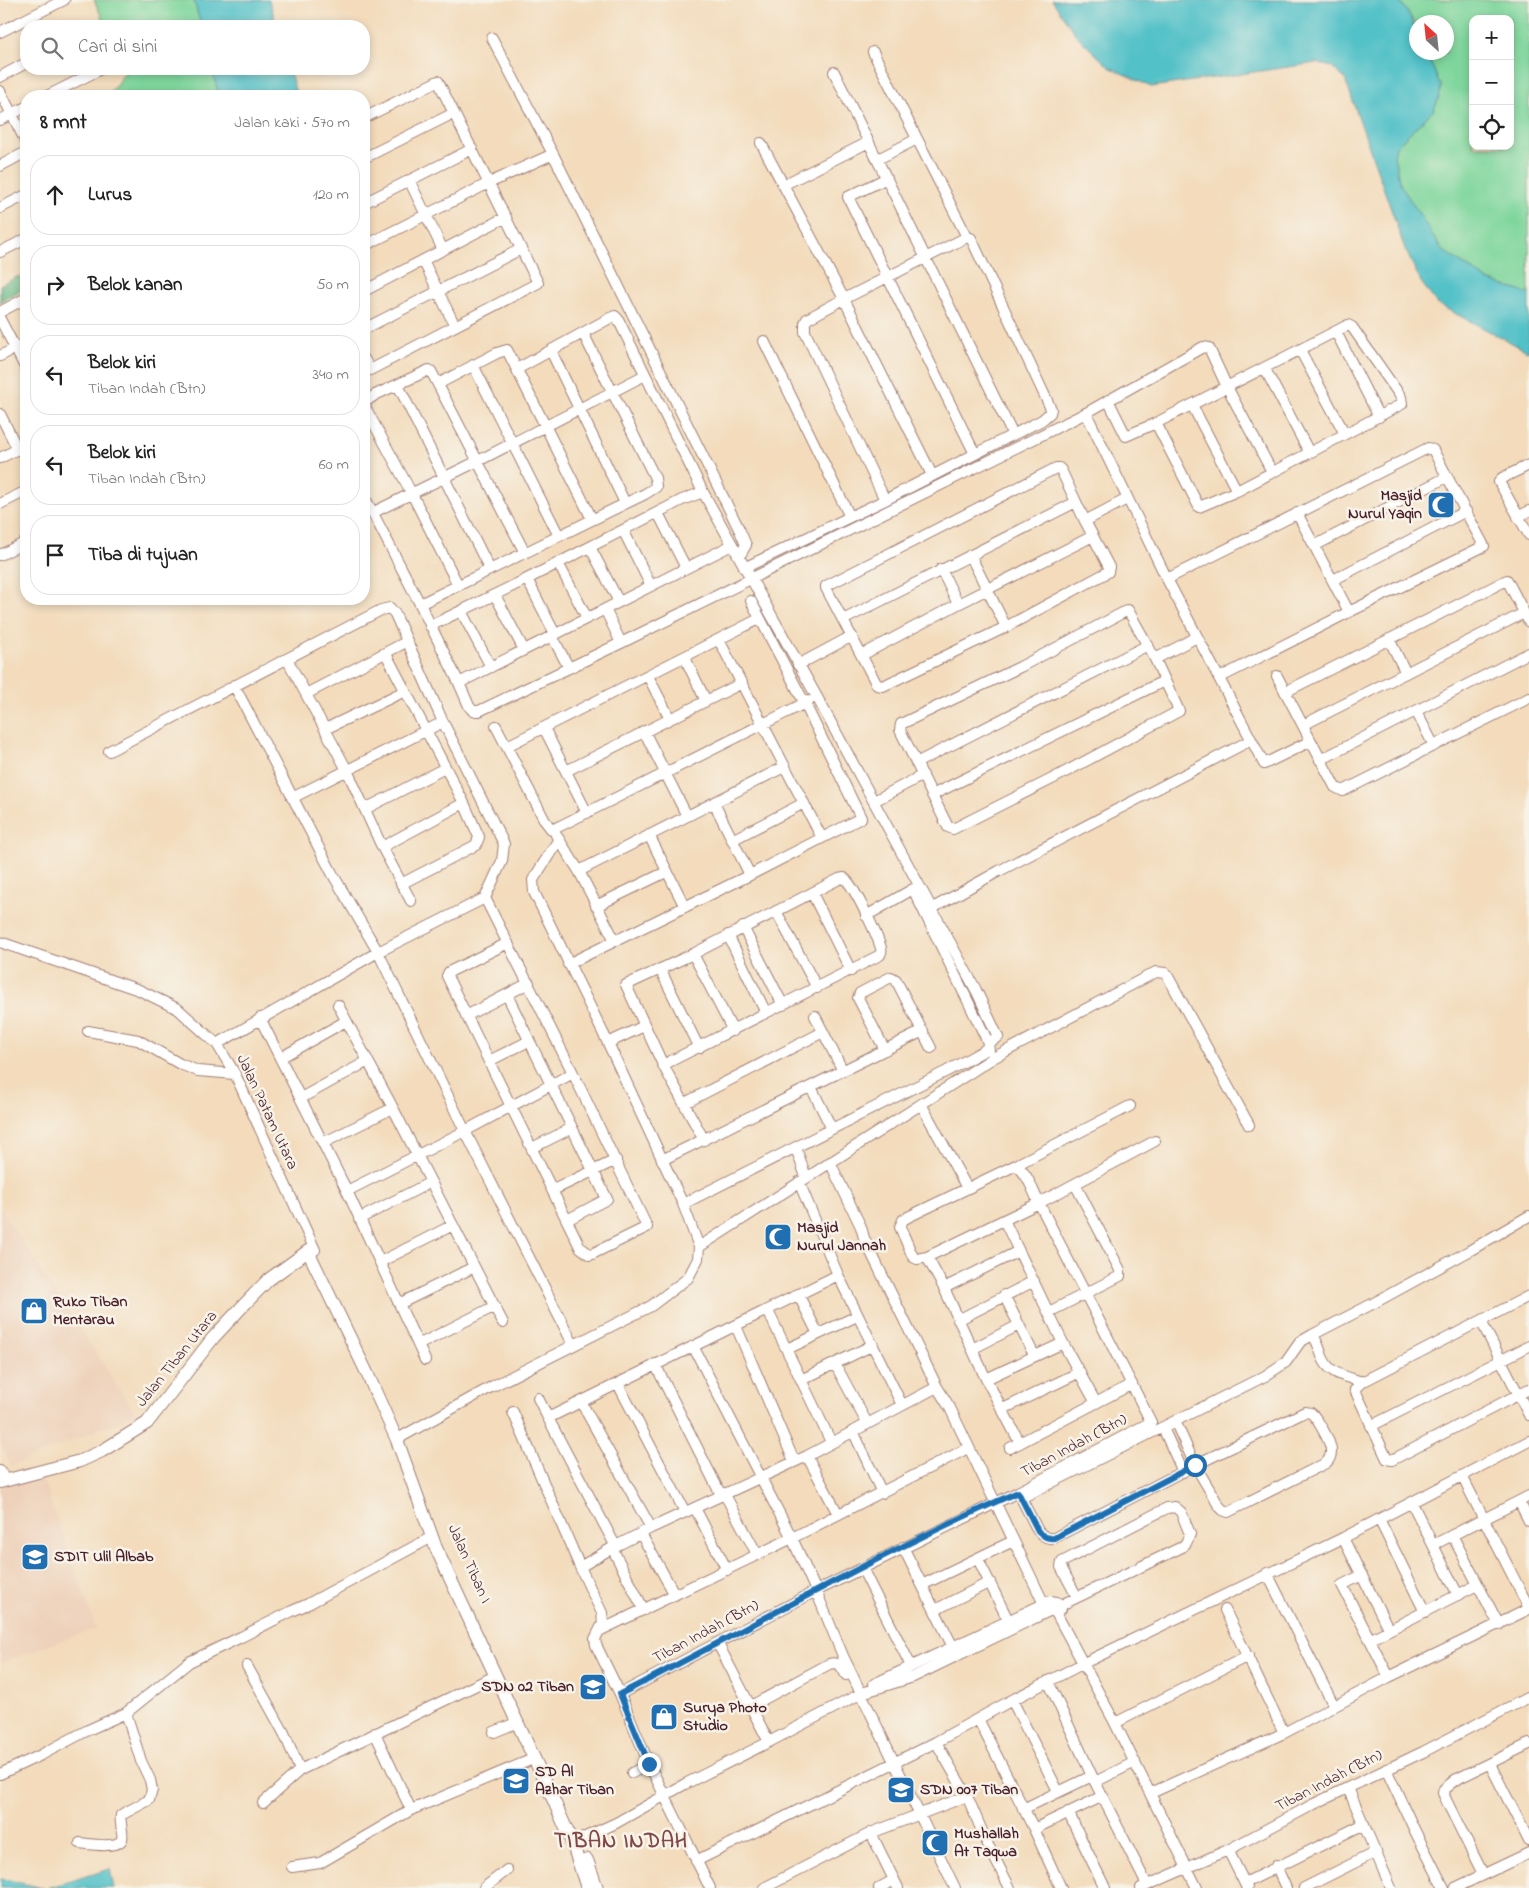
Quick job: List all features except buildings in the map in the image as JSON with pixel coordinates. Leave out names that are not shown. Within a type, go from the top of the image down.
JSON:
[{"type":"street","points":[[24,20],[64,0]]},
{"type":"street","points":[[0,32],[20,22]]},
{"type":"street","points":[[492,38],[740,531],[746,545],[739,557]]},
{"type":"street","points":[[744,568],[885,500],[1013,435],[1047,416],[1051,409],[978,253],[970,238],[967,237],[873,52]]},
{"type":"street","points":[[0,76],[20,66]]},
{"type":"street","points":[[834,72],[1013,435]]},
{"type":"street","points":[[59,90],[89,75]]},
{"type":"street","points":[[370,115],[438,82],[538,283],[370,370]]},
{"type":"street","points":[[0,91],[20,130]]},
{"type":"street","points":[[0,120],[20,110]]},
{"type":"street","points":[[370,155],[454,113]]},
{"type":"street","points":[[878,159],[918,139]]},
{"type":"street","points":[[783,185],[869,142]]},
{"type":"street","points":[[761,143],[844,299],[932,475]]},
{"type":"street","points":[[370,200],[472,149]]},
{"type":"street","points":[[370,243],[489,183],[552,154]]},
{"type":"street","points":[[0,166],[20,155]]},
{"type":"street","points":[[887,178],[848,197],[975,454]]},
{"type":"street","points":[[409,180],[443,250]]},
{"type":"street","points":[[0,208],[20,197]]},
{"type":"street","points":[[370,287],[506,217]]},
{"type":"street","points":[[885,500],[805,332],[805,323],[807,319],[844,299],[967,237]]},
{"type":"street","points":[[0,252],[20,241]]},
{"type":"street","points":[[370,326],[521,249]]},
{"type":"street","points":[[423,260],[455,326]]},
{"type":"street","points":[[0,312],[20,301]]},
{"type":"street","points":[[517,369],[615,316],[618,319],[703,492],[874,801],[976,990],[998,1037],[985,1050],[947,1071],[683,1204]]},
{"type":"street","points":[[0,319],[20,358]]},
{"type":"street","points":[[1108,400],[1126,436],[1265,369],[1348,325],[1352,327],[1401,397],[1402,404],[1237,492],[1199,507],[1156,423]]},
{"type":"street","points":[[1336,332],[1379,417]]},
{"type":"street","points":[[420,604],[656,487],[657,483],[583,333]]},
{"type":"street","points":[[764,341],[850,517]]},
{"type":"street","points":[[0,356],[20,346]]},
{"type":"street","points":[[370,509],[420,604],[469,706],[473,711],[479,712],[1086,413],[1193,352],[1206,347],[1209,348],[1227,387],[1272,472]]},
{"type":"street","points":[[438,384],[505,350],[510,355],[592,520]]},
{"type":"street","points":[[1300,350],[1345,434]]},
{"type":"street","points":[[551,351],[625,503]]},
{"type":"street","points":[[473,365],[560,536]]},
{"type":"street","points":[[1265,369],[1310,452]]},
{"type":"street","points":[[370,398],[429,370],[525,553]]},
{"type":"street","points":[[372,513],[646,375]]},
{"type":"street","points":[[398,385],[490,570]]},
{"type":"street","points":[[1192,405],[1237,492]]},
{"type":"street","points":[[1086,413],[1127,499],[1264,764],[1311,741]]},
{"type":"street","points":[[0,414],[20,445]]},
{"type":"street","points":[[370,414],[458,586]]},
{"type":"street","points":[[1168,579],[1428,448],[1433,450],[1484,546],[1218,678]]},
{"type":"street","points":[[0,458],[20,449]]},
{"type":"street","points":[[1529,465],[1502,478],[1500,482],[1529,534]]},
{"type":"street","points":[[1056,468],[1061,470],[1085,521],[1109,567],[1108,572],[1006,627],[883,686],[877,685],[826,588],[829,583],[838,578],[1056,468]]},
{"type":"street","points":[[1316,545],[1447,477]]},
{"type":"street","points":[[430,626],[703,492]]},
{"type":"street","points":[[0,504],[20,494]]},
{"type":"street","points":[[1085,521],[1127,499]]},
{"type":"street","points":[[843,620],[1076,502]]},
{"type":"street","points":[[1333,580],[1466,511]]},
{"type":"street","points":[[1518,517],[1529,511]]},
{"type":"street","points":[[658,513],[686,568]]},
{"type":"street","points":[[1297,513],[1316,545],[1349,612]]},
{"type":"street","points":[[623,530],[651,586]]},
{"type":"street","points":[[862,655],[1093,536]]},
{"type":"street","points":[[0,555],[20,545]]},
{"type":"street","points":[[459,683],[732,545]]},
{"type":"street","points":[[590,547],[619,602]]},
{"type":"street","points":[[970,555],[1006,627]]},
{"type":"street","points":[[558,563],[587,618]]},
{"type":"street","points":[[941,569],[958,604]]},
{"type":"street","points":[[527,579],[569,668]]},
{"type":"street","points":[[1285,692],[1507,580],[1526,617],[1406,673],[1303,726]]},
{"type":"street","points":[[495,595],[524,650]]},
{"type":"street","points":[[568,964],[750,875],[861,818],[805,704],[751,601]]},
{"type":"street","points":[[108,751],[234,685],[386,608],[390,608],[396,614],[406,642],[443,722],[504,844],[502,860],[485,898],[378,952],[217,1044]]},
{"type":"street","points":[[605,609],[621,643]]},
{"type":"street","points":[[1128,610],[1148,645],[1178,708],[1177,714],[953,829],[948,827],[900,730],[901,724],[1020,666],[1124,611],[1128,610]]},
{"type":"street","points":[[462,611],[491,667]]},
{"type":"street","points":[[507,746],[759,619]]},
{"type":"street","points":[[798,665],[852,636]]},
{"type":"street","points":[[1155,659],[1197,637]]},
{"type":"street","points":[[1388,639],[1406,673]]},
{"type":"street","points":[[719,640],[822,838]]},
{"type":"street","points":[[306,694],[406,642]]},
{"type":"street","points":[[916,763],[1148,645]]},
{"type":"street","points":[[1320,760],[1529,653]]},
{"type":"street","points":[[386,654],[464,803],[479,837],[476,845],[401,884]]},
{"type":"street","points":[[684,658],[706,701]]},
{"type":"street","points":[[287,659],[347,770],[382,847],[411,901]]},
{"type":"street","points":[[648,676],[670,719]]},
{"type":"street","points":[[1277,676],[1335,787],[1343,791],[1529,698]]},
{"type":"street","points":[[932,795],[1164,681]]},
{"type":"street","points":[[566,771],[742,683]]},
{"type":"street","points":[[234,685],[332,873],[378,952],[465,1131],[573,1344]]},
{"type":"street","points":[[325,730],[405,691]]},
{"type":"street","points":[[552,830],[818,699]]},
{"type":"street","points":[[1416,711],[1434,746]]},
{"type":"street","points":[[292,798],[443,722]]},
{"type":"street","points":[[496,726],[545,821],[579,871],[615,942]]},
{"type":"street","points":[[544,728],[587,813]]},
{"type":"street","points":[[644,731],[687,816]]},
{"type":"street","points":[[931,909],[999,871],[1251,740]]},
{"type":"street","points":[[579,871],[784,767]]},
{"type":"street","points":[[365,809],[445,768]]},
{"type":"street","points":[[874,801],[923,775]]},
{"type":"street","points":[[382,847],[464,803]]},
{"type":"street","points":[[714,803],[750,875]]},
{"type":"street","points":[[732,840],[804,803]]},
{"type":"street","points":[[648,835],[685,907]]},
{"type":"street","points":[[401,1437],[573,1344],[651,1306],[688,1278],[698,1259],[699,1247],[683,1204],[532,885],[540,868],[559,839]]},
{"type":"street","points":[[596,906],[666,872]]},
{"type":"street","points":[[663,1065],[851,971],[881,954],[881,948],[850,882],[844,878],[839,879],[693,954],[626,985],[663,1065],[704,1140]]},
{"type":"street","points":[[866,916],[913,888],[993,1058]]},
{"type":"street","points":[[812,893],[851,971]]},
{"type":"street","points":[[485,898],[529,983],[647,1227],[590,1255],[580,1247],[447,976],[449,972],[508,943]]},
{"type":"street","points":[[776,911],[817,988]]},
{"type":"street","points":[[744,927],[783,1005]]},
{"type":"street","points":[[728,935],[766,1013]]},
{"type":"street","name":"Jalan Patam Utara","points":[[0,942],[139,990],[178,1009],[217,1044],[236,1074],[273,1159],[272,1170],[312,1251]]},
{"type":"street","points":[[693,954],[733,1031]]},
{"type":"street","points":[[660,969],[699,1048]]},
{"type":"street","points":[[699,1247],[993,1058],[1156,972],[1166,973],[1249,1125]]},
{"type":"street","points":[[885,1050],[858,998],[860,993],[891,977],[896,980],[931,1048]]},
{"type":"street","points":[[466,1016],[529,983]]},
{"type":"street","points":[[507,995],[607,1199],[567,1220]]},
{"type":"street","points":[[338,1005],[503,1323]]},
{"type":"street","points":[[815,1016],[843,1071]]},
{"type":"street","points":[[260,1018],[347,1191],[425,1360]]},
{"type":"street","points":[[280,1058],[346,1020]]},
{"type":"street","points":[[608,1044],[644,1026]]},
{"type":"street","points":[[88,1031],[138,1040],[180,1064],[198,1071],[236,1074]]},
{"type":"street","points":[[662,1160],[923,1031]]},
{"type":"street","points":[[685,1103],[823,1032]]},
{"type":"street","points":[[489,1061],[529,1041]]},
{"type":"street","points":[[301,1098],[368,1061]]},
{"type":"street","points":[[347,1191],[573,1073]]},
{"type":"street","points":[[812,1087],[832,1129]]},
{"type":"street","points":[[921,1104],[967,1188]]},
{"type":"street","points":[[1130,1106],[1016,1165],[908,1217],[900,1224],[902,1236],[913,1258],[927,1257],[1039,1203],[1155,1142]]},
{"type":"street","points":[[323,1143],[393,1108]]},
{"type":"street","points":[[532,1148],[572,1128]]},
{"type":"street","points":[[796,1148],[802,1180],[838,1275],[902,1405]]},
{"type":"street","points":[[553,1190],[616,1160]]},
{"type":"street","points":[[830,1162],[864,1238],[937,1387],[950,1408],[1046,1608]]},
{"type":"street","points":[[927,1257],[1003,1410],[1015,1445],[1132,1384],[1028,1180],[1022,1170],[1016,1165]]},
{"type":"street","points":[[359,1219],[431,1182]]},
{"type":"street","points":[[1049,1312],[1120,1276],[1120,1270],[1075,1184]]},
{"type":"street","points":[[1174,1422],[1195,1465],[1219,1506],[1228,1512],[1326,1463],[1332,1452],[1318,1420],[1310,1413],[1305,1412],[1195,1465],[1054,1538],[1049,1539],[1038,1531],[1020,1495],[1163,1428],[1174,1422],[1277,1369],[1286,1362],[1300,1342],[1374,1304],[1529,1216]]},
{"type":"street","points":[[1004,1220],[1064,1343],[1096,1403]]},
{"type":"street","points":[[380,1262],[453,1226]]},
{"type":"street","name":"Jalan Tiban I","points":[[312,1251],[401,1437],[440,1540],[538,1757],[579,1840],[597,1888]]},
{"type":"street","name":"Jalan Tiban I","points":[[312,1251],[397,1440],[432,1537],[572,1842],[587,1888]]},
{"type":"street","name":"Jalan Tiban Utara","points":[[2,1478],[80,1460],[102,1451],[146,1423],[208,1345],[240,1309],[268,1280],[312,1251]]},
{"type":"street","points":[[944,1288],[1019,1251]]},
{"type":"street","points":[[399,1304],[474,1267]]},
{"type":"street","points":[[548,1418],[838,1275]]},
{"type":"street","points":[[958,1320],[1034,1281]]},
{"type":"street","points":[[798,1294],[818,1334]]},
{"type":"street","points":[[1004,1295],[1034,1355]]},
{"type":"street","points":[[1529,1296],[1362,1382],[1355,1390],[1387,1459],[1395,1460],[1529,1389]]},
{"type":"street","points":[[418,1345],[495,1306]]},
{"type":"street","points":[[768,1311],[831,1442]]},
{"type":"street","points":[[787,1349],[857,1316]]},
{"type":"street","points":[[1481,1321],[1529,1415]]},
{"type":"street","points":[[972,1349],[1019,1325]]},
{"type":"street","points":[[736,1326],[794,1461]]},
{"type":"street","points":[[1312,1335],[1317,1340],[1322,1356],[1330,1370],[1362,1382]]},
{"type":"street","points":[[986,1379],[1034,1355],[1064,1343]]},
{"type":"street","points":[[693,1346],[759,1478],[792,1538],[860,1693],[895,1761],[955,1888]]},
{"type":"street","points":[[802,1380],[873,1346]]},
{"type":"street","points":[[1371,1426],[1529,1346]]},
{"type":"street","points":[[656,1364],[723,1494],[757,1554]]},
{"type":"street","points":[[835,1364],[867,1423]]},
{"type":"street","points":[[1003,1410],[1080,1372]]},
{"type":"street","points":[[618,1384],[685,1512]]},
{"type":"street","name":"Tiban Indah (Btn)","points":[[620,1694],[903,1547],[995,1502],[1020,1495],[1151,1422],[1132,1384]]},
{"type":"street","points":[[580,1568],[614,1547],[651,1528],[807,1456],[937,1387]]},
{"type":"street","points":[[538,1398],[644,1610]]},
{"type":"street","points":[[582,1402],[651,1528]]},
{"type":"street","points":[[512,1412],[603,1618],[595,1639],[596,1645],[620,1694],[649,1764],[710,1888]]},
{"type":"street","points":[[1163,1428],[1183,1472]]},
{"type":"street","points":[[853,1431],[882,1493]]},
{"type":"street","points":[[1172,1447],[1183,1440]]},
{"type":"street","points":[[696,1861],[936,1742],[1012,1700],[1085,1663],[1267,1573],[1343,1538],[1529,1442]]},
{"type":"street","points":[[599,1631],[792,1538],[968,1448]]},
{"type":"street","points":[[807,1456],[838,1514]]},
{"type":"street","points":[[1151,1793],[1284,1733],[1529,1608],[1462,1476]]},
{"type":"street","points":[[1433,1545],[1529,1496]]},
{"type":"street","points":[[1519,1501],[1529,1521]]},
{"type":"street","points":[[1412,1503],[1458,1595]]},
{"type":"street","points":[[1059,1606],[1078,1597],[1186,1543],[1189,1539],[1189,1529],[1181,1512],[1175,1507],[1167,1508],[1062,1562],[1061,1567],[1078,1597]]},
{"type":"street","points":[[695,1508],[727,1570]]},
{"type":"street","points":[[1379,1519],[1425,1612]]},
{"type":"street","points":[[641,1534],[675,1595]]},
{"type":"street","points":[[1452,1535],[1498,1625]]},
{"type":"street","points":[[0,1774],[126,1713],[189,1662],[308,1604],[432,1537]]},
{"type":"street","points":[[1343,1538],[1389,1630]]},
{"type":"street","points":[[922,1585],[978,1559],[1013,1540]]},
{"type":"street","points":[[903,1547],[953,1647]]},
{"type":"street","points":[[978,1559],[1008,1620]]},
{"type":"street","points":[[862,1568],[910,1666]]},
{"type":"street","points":[[1267,1573],[1334,1706]]},
{"type":"street","points":[[1362,1575],[1342,1585],[1371,1639],[1389,1678]]},
{"type":"street","points":[[935,1610],[990,1582]]},
{"type":"street","points":[[1371,1639],[1477,1586]]},
{"type":"street","points":[[860,1693],[912,1677],[1046,1608],[1052,1600],[1059,1606],[1085,1663],[1197,1888]]},
{"type":"street","points":[[579,1840],[616,1823],[664,1795],[769,1742],[910,1666],[1008,1620],[1046,1608],[1056,1612],[1085,1663]]},
{"type":"street","points":[[1225,1610],[1284,1733]]},
{"type":"street","points":[[718,1644],[769,1742]]},
{"type":"street","points":[[1115,1724],[1248,1656]]},
{"type":"street","points":[[751,1706],[834,1663],[840,1665],[860,1693]]},
{"type":"street","points":[[247,1666],[284,1732],[300,1770]]},
{"type":"street","points":[[263,1803],[300,1770],[495,1676]]},
{"type":"street","points":[[1048,1682],[1144,1886]]},
{"type":"street","name":"Tiban Indah (Btn)","points":[[1144,1886],[1228,1850],[1386,1768],[1423,1752],[1529,1697]]},
{"type":"street","points":[[1012,1700],[1058,1791]]},
{"type":"street","points":[[80,1843],[101,1845],[120,1842],[122,1838],[121,1815],[149,1800],[152,1790],[150,1780],[141,1761],[126,1713]]},
{"type":"street","points":[[978,1719],[1034,1829],[1061,1888]]},
{"type":"street","points":[[494,1732],[516,1722]]},
{"type":"street","points":[[375,1733],[411,1810]]},
{"type":"street","points":[[936,1742],[967,1796],[988,1845],[1010,1888]]},
{"type":"street","points":[[1484,1874],[1443,1791],[1445,1786],[1455,1780],[1528,1747]]},
{"type":"street","points":[[292,1867],[320,1863],[411,1810],[533,1759]]},
{"type":"street","points":[[1023,1809],[1058,1791],[1135,1762]]},
{"type":"street","points":[[632,1772],[649,1764]]},
{"type":"street","points":[[1490,1764],[1529,1841]]},
{"type":"street","points":[[1386,1768],[1444,1888]]},
{"type":"street","points":[[1348,1788],[1390,1887]]},
{"type":"street","points":[[764,1888],[776,1885],[871,1833],[967,1796]]},
{"type":"street","points":[[1034,1829],[1103,1796]]},
{"type":"street","points":[[1068,1812],[1105,1888]]},
{"type":"street","points":[[1228,1850],[1246,1886],[1276,1866],[1364,1824]]},
{"type":"street","points":[[871,1833],[896,1884],[879,1888]]},
{"type":"street","points":[[1304,1888],[1376,1852]]},
{"type":"street","points":[[1454,1888],[1529,1853]]},
{"type":"street","points":[[1276,1866],[1286,1888]]},
{"type":"street","points":[[484,1888],[507,1870]]},
{"type":"shaded area","name":"Ruko Tiban Mentarau","points":[[0,1208],[136,1414],[11,1466],[0,1444]]},
{"type":"shaded area","name":"SDIT Ulil Albab","points":[[40,1472],[96,1628],[0,1663],[0,1487]]},
{"type":"green space","points":[[94,0],[194,0],[199,20],[103,20]]},
{"type":"green space","points":[[1399,0],[1529,0],[1529,294],[1487,280],[1442,250],[1400,184],[1394,156],[1396,146],[1433,111],[1441,86],[1429,60],[1454,60],[1454,15],[1410,15]]},
{"type":"green space","points":[[123,75],[214,75],[217,90],[112,90]]},
{"type":"green space","points":[[19,276],[20,278],[20,291],[0,302],[0,285]]},
{"type":"water","points":[[194,0],[269,0],[275,20],[199,20]]},
{"type":"water","points":[[1052,0],[1399,0],[1409,15],[1409,60],[1429,60],[1441,86],[1439,98],[1433,111],[1396,146],[1394,156],[1400,184],[1442,250],[1487,280],[1529,294],[1529,352],[1437,304],[1421,282],[1405,249],[1345,79],[1332,67],[1316,63],[1151,87],[1109,67],[1076,35]]},
{"type":"water","points":[[214,75],[291,75],[295,90],[217,90]]},
{"type":"water","points":[[110,1869],[114,1888],[47,1888]]},
{"type":"water","points":[[0,1878],[43,1888],[0,1888]]},
{"type":"place","name":"Masjid Nurul Yaqin","points":[[1441,505]]},
{"type":"place","name":"Masjid Nurul Jannah","points":[[778,1237]]},
{"type":"place","name":"Ruko Tiban Mentarau","points":[[34,1311]]},
{"type":"place","name":"SDIT Ulil Albab","points":[[35,1557]]},
{"type":"place","name":"SDN 02 Tiban","points":[[593,1687]]},
{"type":"place","name":"Surya Photo Studio","points":[[664,1717]]},
{"type":"place","name":"SD Al Azhar Tiban","points":[[516,1781]]},
{"type":"place","name":"SDN 007 Tiban","points":[[901,1790]]},
{"type":"place","name":"Mushallah At Taqwa","points":[[935,1843]]},
{"type":"district","name":"TIBAN INDAH","points":[[621,1842]]},
{"type":"route","points":[[649,1764],[620,1694],[816,1591],[1018,1492],[1038,1531],[1049,1539],[1195,1465]]}]
